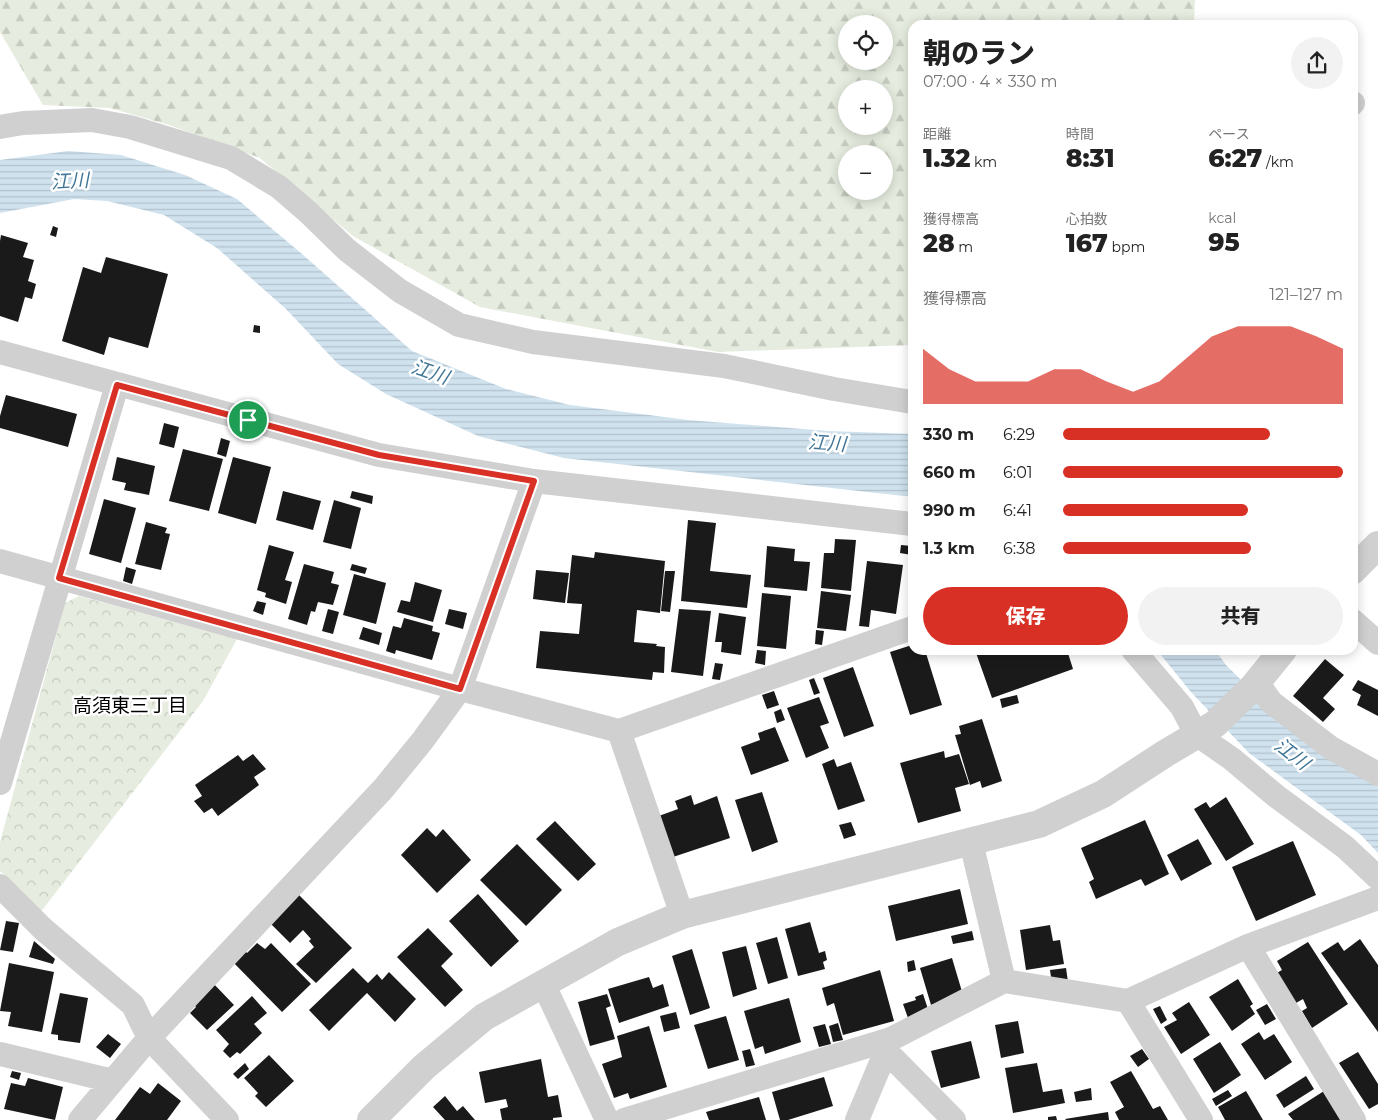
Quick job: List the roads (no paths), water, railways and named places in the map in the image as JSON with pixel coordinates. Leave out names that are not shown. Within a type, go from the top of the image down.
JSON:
[{"type":"street","points":[[0,127],[23,122],[92,120],[130,127],[231,158],[279,187],[347,250],[400,291],[459,325],[533,342],[724,366],[834,390],[908,401]]},
{"type":"street","points":[[0,352],[379,455],[534,481],[908,524]]},
{"type":"street","points":[[0,783],[117,385]]},
{"type":"street","points":[[80,1120],[149,1038],[384,789],[460,689],[534,481]]},
{"type":"street","points":[[1358,565],[1378,545]]},
{"type":"street","points":[[0,561],[460,689],[619,731],[908,629]]},
{"type":"street","points":[[1358,625],[1378,643]]},
{"type":"street","points":[[1136,655],[1182,708],[1205,729],[1232,759],[1276,796],[1345,847],[1378,878]]},
{"type":"street","points":[[372,1120],[424,1067],[484,1017],[618,942],[682,915],[1039,824],[1103,794],[1205,729],[1255,684],[1279,655]]},
{"type":"street","points":[[1255,684],[1271,702],[1331,748],[1378,774]]},
{"type":"street","points":[[619,731],[682,915]]},
{"type":"street","points":[[971,842],[1004,981]]},
{"type":"street","points":[[0,886],[43,929],[133,1005],[149,1038],[228,1120]]},
{"type":"street","points":[[624,1120],[889,1045],[1004,981],[1128,1001],[1248,946],[1378,898]]},
{"type":"street","points":[[1248,946],[1354,1120]]},
{"type":"street","points":[[543,983],[607,1120]]},
{"type":"street","points":[[1128,1001],[1201,1120]]},
{"type":"street","points":[[858,1120],[889,1045]]},
{"type":"street","points":[[889,1045],[954,1120]]},
{"type":"street","points":[[0,1054],[112,1082]]},
{"type":"water","name":"江川","points":[[68,151],[121,155],[185,175],[237,199],[412,351],[506,389],[570,405],[688,420],[828,431],[908,434],[908,496],[564,458],[478,436],[386,394],[338,364],[286,309],[217,248],[164,215],[107,201],[74,199],[0,213],[0,160]]},
{"type":"water","name":"江川","points":[[1161,655],[1219,655],[1226,665],[1274,713],[1378,784],[1378,853],[1361,835],[1249,753],[1190,691]]},
{"type":"district","name":"高須東三丁目","points":[[130,705]]}]
